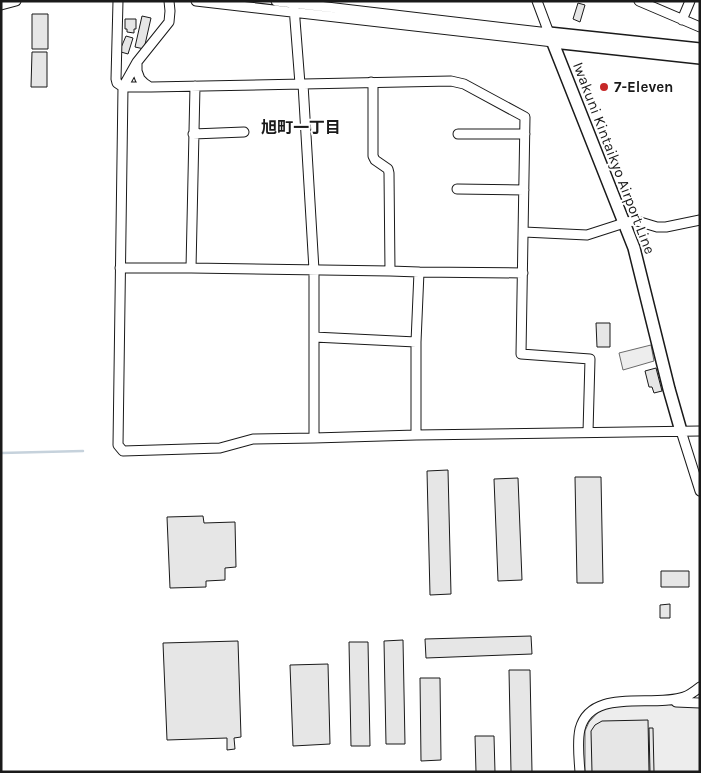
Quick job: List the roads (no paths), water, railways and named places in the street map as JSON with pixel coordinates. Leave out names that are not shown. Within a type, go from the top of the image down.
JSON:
[{"type":"main road","name":"Iwakuni Kintaikyo Airport Line","points":[[551,38],[700,49]]},
{"type":"main road","name":"Iwakuni Kintaikyo Airport Line","points":[[551,38],[700,58]]},
{"type":"main road","name":"Iwakuni Kintaikyo Airport Line","points":[[551,38],[634,248],[669,389],[675,431]]},
{"type":"street","points":[[1,5],[16,1]]},
{"type":"street","points":[[118,1],[116,79],[117,83],[123,87],[451,81],[464,84],[525,117],[521,354],[590,359],[588,432]]},
{"type":"street","points":[[169,1],[169,22],[137,62],[123,87],[118,445],[123,451],[220,448],[253,439],[700,431]]},
{"type":"street","points":[[196,1],[294,6],[551,38],[537,1]]},
{"type":"street","points":[[276,1],[294,6]]},
{"type":"street","points":[[639,1],[700,27]]},
{"type":"street","points":[[682,20],[690,1]]},
{"type":"street","points":[[294,6],[302,84],[314,270],[314,438]]},
{"type":"street","points":[[137,62],[137,71],[140,79],[151,87]]},
{"type":"street","points":[[371,82],[373,86],[373,156],[375,160],[388,169],[389,173],[390,271]]},
{"type":"street","points":[[191,268],[195,86]]},
{"type":"street","points":[[193,134],[244,132]]},
{"type":"street","points":[[458,134],[525,134]]},
{"type":"street","points":[[457,189],[524,190]]},
{"type":"street","points":[[524,232],[587,235],[624,222],[637,221],[657,227],[700,220]]},
{"type":"street","points":[[120,268],[523,273]]},
{"type":"street","points":[[416,435],[416,342],[419,272]]},
{"type":"street","points":[[314,337],[416,342]]},
{"type":"street","points":[[675,431],[700,491]]},
{"type":"street","points":[[664,701],[689,695],[700,687]]},
{"type":"street","points":[[580,772],[580,729],[585,718],[594,708],[605,703],[664,701],[700,703]]},
{"type":"waterway","points":[[1,453],[83,451]]},
{"type":"place","name":"7-Eleven","points":[[604,87]]},
{"type":"district","name":"旭町一丁目","points":[[301,127]]}]
